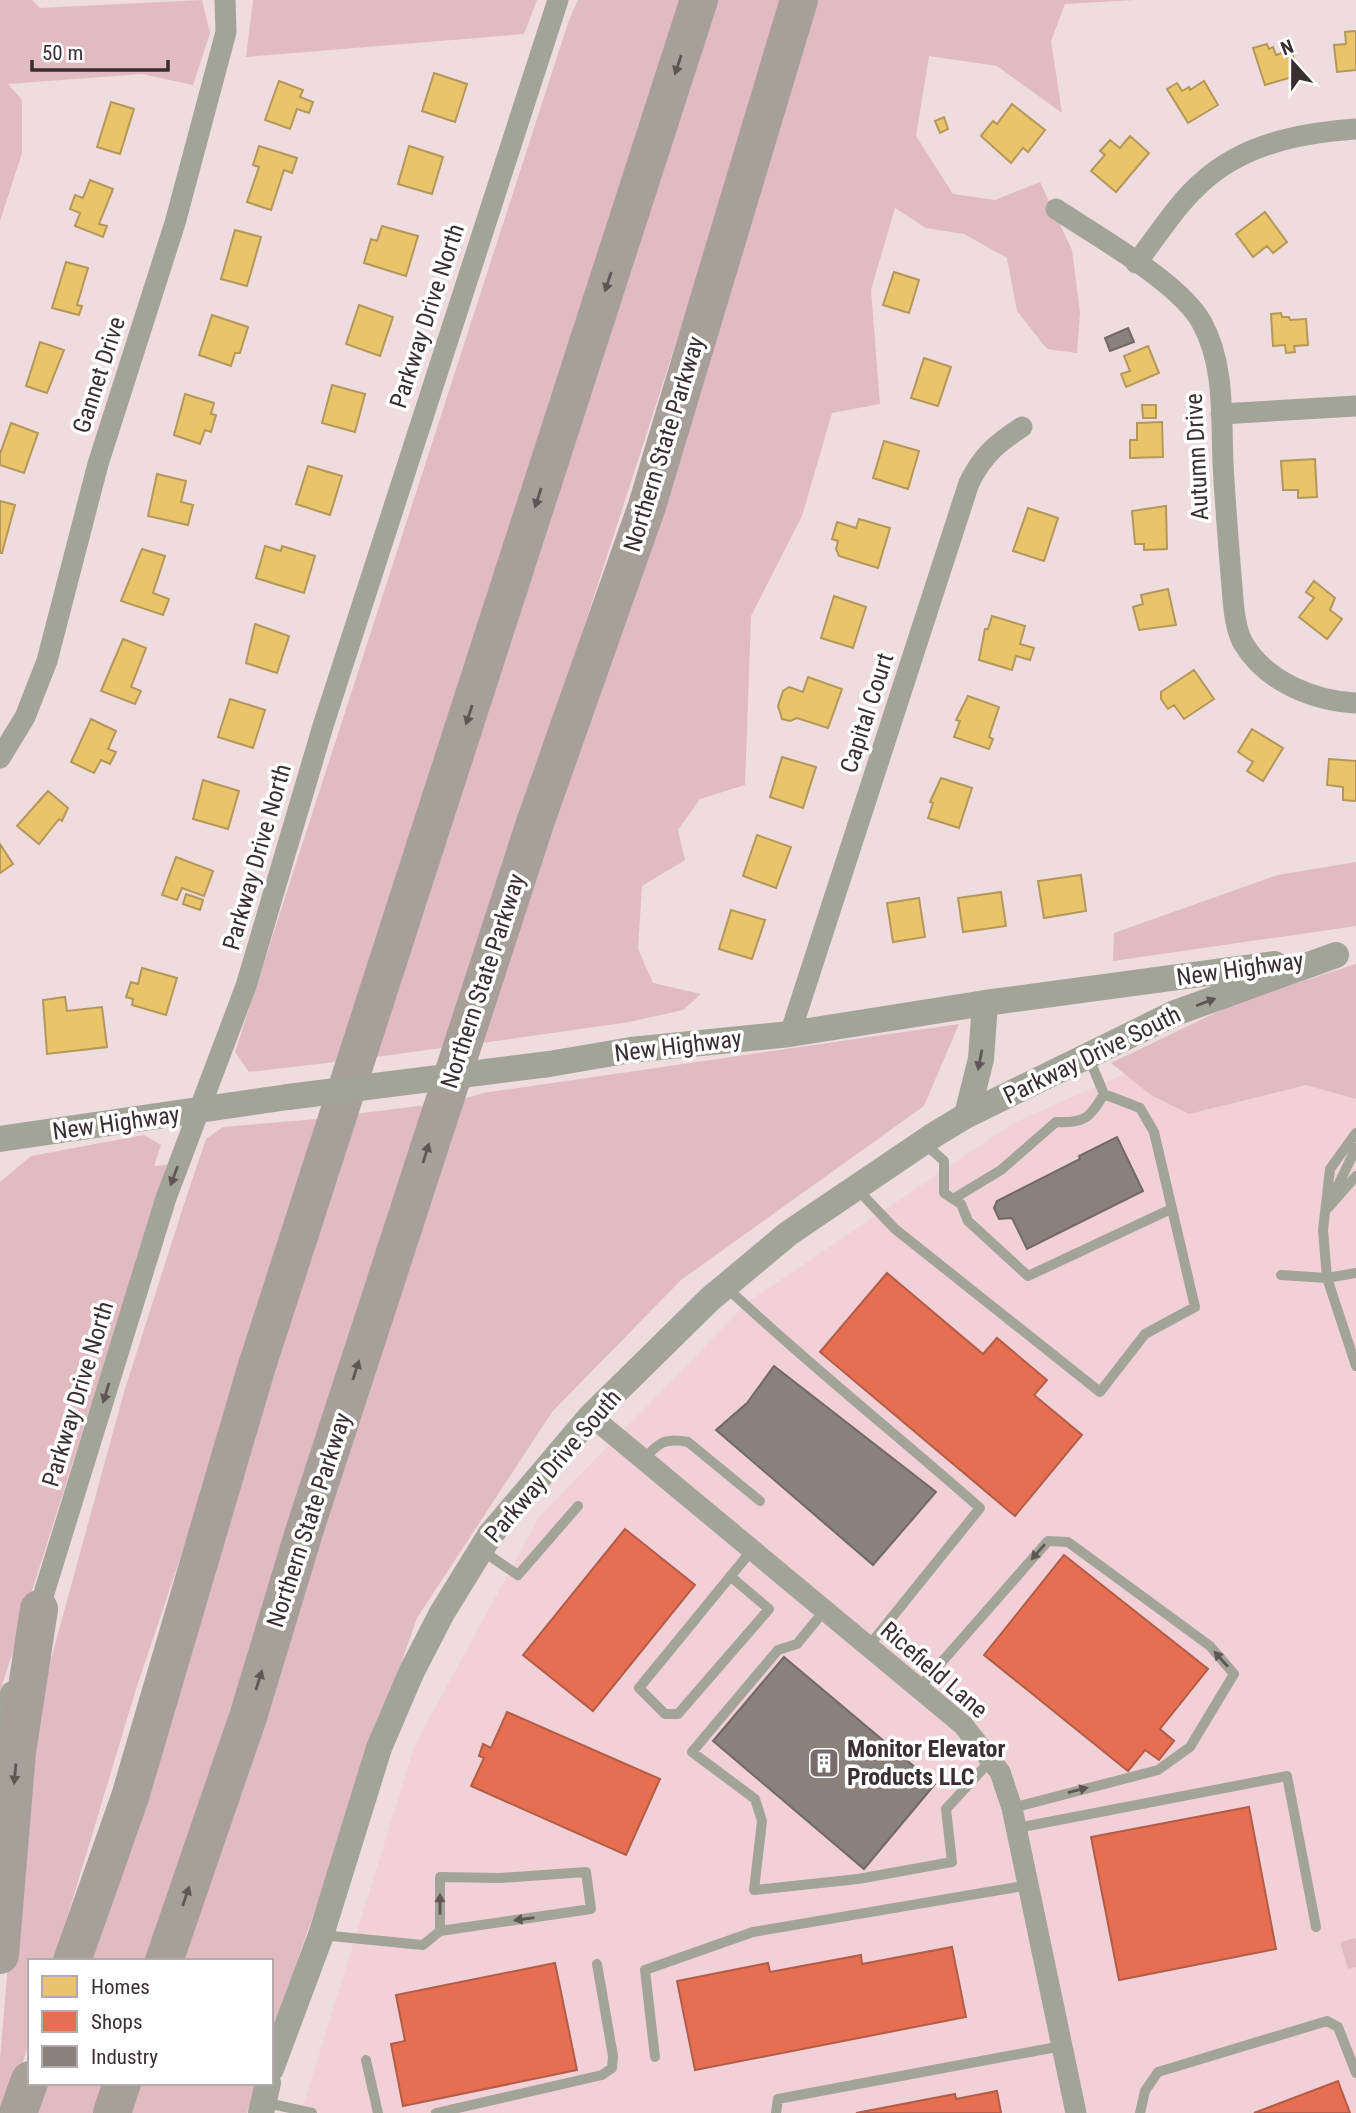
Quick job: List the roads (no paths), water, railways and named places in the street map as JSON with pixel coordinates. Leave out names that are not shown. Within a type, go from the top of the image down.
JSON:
[{"type":"highway","points":[[73,1959],[130,1797],[256,1369],[699,0]]},
{"type":"highway","name":"Northern State Parkway","points":[[165,1959],[248,1717],[308,1519],[535,823],[648,506],[799,0]]},
{"type":"highway","points":[[0,1955],[17,1752],[39,1609]]},
{"type":"highway","points":[[18,2113],[28,2085]]},
{"type":"highway","points":[[112,2113],[121,2085]]},
{"type":"street","name":"Gannet Drive","points":[[0,758],[25,717],[47,661],[98,464],[175,223],[226,32],[225,0]]},
{"type":"street","name":"Parkway Drive North","points":[[0,1727],[166,1198],[246,986],[327,713],[558,0]]},
{"type":"street","points":[[1136,263],[1200,183],[1241,155],[1284,138],[1356,130]]},
{"type":"street","name":"Autumn Drive","points":[[1056,209],[1177,294],[1201,320],[1218,360],[1234,607],[1243,642],[1271,674],[1317,699],[1356,704]]},
{"type":"street","points":[[1221,414],[1356,406]]},
{"type":"street","name":"Capital Court","points":[[790,1034],[970,483],[980,460],[997,443],[1022,427]]},
{"type":"street","name":"New Highway","points":[[0,1139],[288,1097],[549,1064],[631,1050],[790,1034],[985,1003],[1346,954]]},
{"type":"street","name":"Parkway Drive South","points":[[273,2064],[321,1935],[379,1748],[418,1659],[490,1535],[591,1416],[725,1286],[789,1233],[967,1115],[1175,1013],[1346,954]]},
{"type":"street","points":[[1130,1037],[1144,1014],[1141,999],[1132,985]]},
{"type":"street","name":"Parkway Drive South","points":[[967,1115],[981,1059],[985,1003]]},
{"type":"street","name":"Ricefield Lane","points":[[591,1416],[963,1725],[1000,1772],[1015,1818],[1076,2113]]},
{"type":"lane","points":[[856,1187],[895,1229],[1100,1392],[1145,1334],[1195,1307],[1154,1132],[1140,1108],[1104,1094],[1088,1056]]},
{"type":"lane","points":[[953,1199],[1001,1170],[1056,1122],[1076,1122],[1091,1116],[1104,1094]]},
{"type":"lane","points":[[1356,1133],[1330,1168],[1323,1230],[1327,1278],[1356,1366]]},
{"type":"lane","points":[[923,1142],[944,1161],[944,1193],[961,1204],[968,1221],[1028,1276],[1171,1209]]},
{"type":"lane","points":[[1327,1209],[1356,1148]]},
{"type":"lane","points":[[1327,1209],[1339,1199],[1356,1176]]},
{"type":"lane","points":[[1281,1275],[1327,1278],[1356,1273]]},
{"type":"lane","points":[[725,1286],[797,1354],[888,1427],[980,1508],[868,1647]]},
{"type":"lane","points":[[643,1460],[659,1442],[673,1438],[688,1442],[760,1501]]},
{"type":"lane","points":[[481,1550],[518,1575],[578,1506]]},
{"type":"lane","points":[[918,1689],[1048,1541],[1068,1542],[1210,1646],[1234,1674],[1190,1747],[1158,1770],[1015,1818]]},
{"type":"lane","points":[[730,1576],[769,1609],[678,1714],[665,1714],[639,1688],[730,1576],[752,1550]]},
{"type":"lane","points":[[824,1611],[797,1644],[778,1650],[692,1752],[755,1799],[762,1821],[754,1890],[858,1879],[952,1862],[946,1809],[990,1760]]},
{"type":"lane","points":[[1015,1818],[1287,1776],[1316,1927]]},
{"type":"lane","points":[[321,1935],[423,1945],[440,1931],[591,1909],[586,1872],[500,1878],[440,1877],[440,1931]]},
{"type":"lane","points":[[655,2057],[645,1970],[753,1932],[1029,1885]]},
{"type":"lane","points":[[436,2113],[602,2075],[612,2068],[597,1964]]},
{"type":"lane","points":[[1140,2113],[1145,2091],[1158,2072],[1327,2021],[1338,2026],[1356,2073]]},
{"type":"lane","points":[[776,2113],[778,2099],[1062,2046]]},
{"type":"lane","points":[[366,2060],[378,2113]]},
{"type":"lane","points":[[264,2099],[312,2113]]},
{"type":"place","name":"Monitor Elevator Products LLC","points":[[824,1763]]}]
